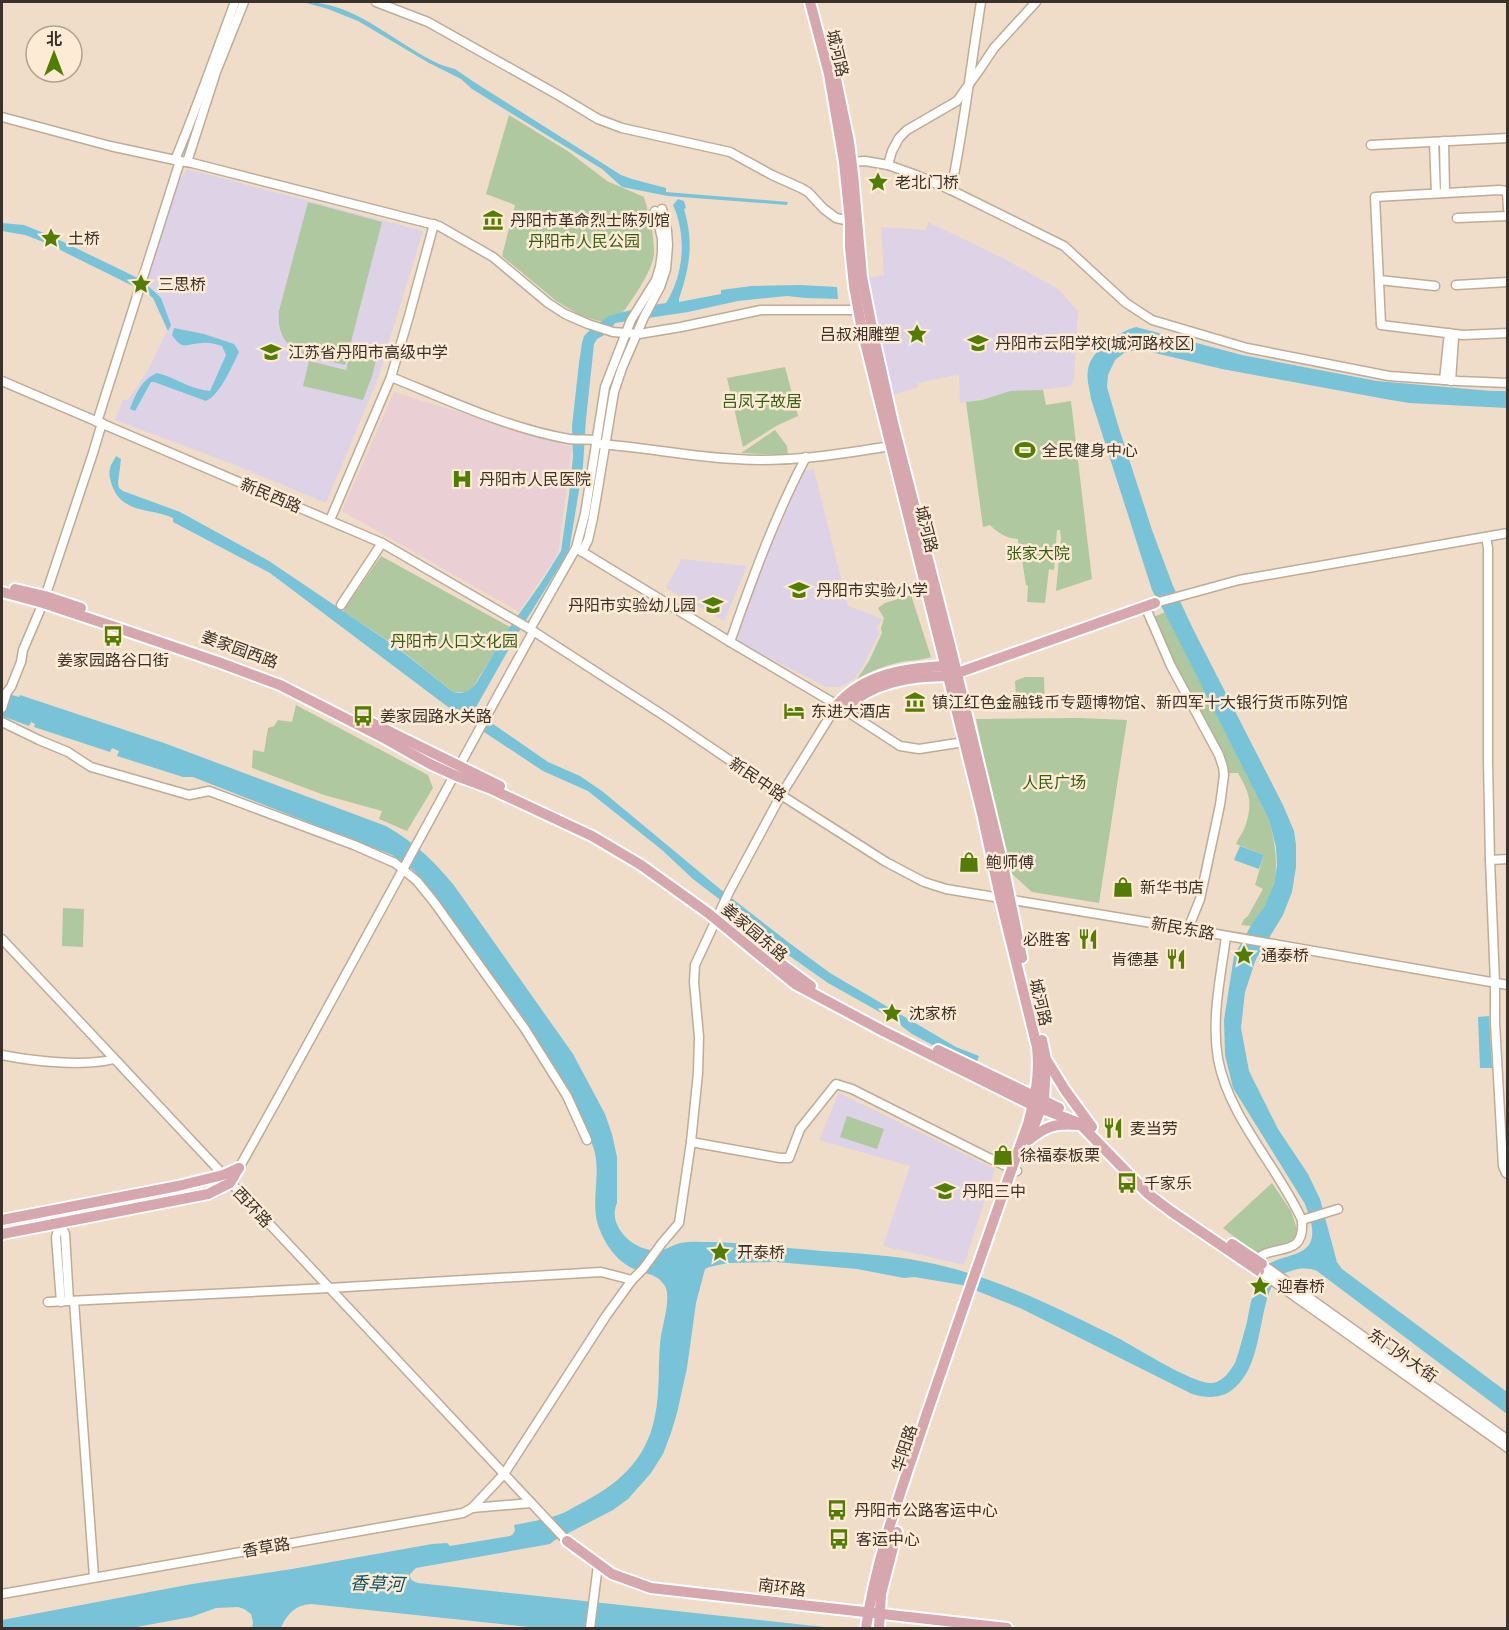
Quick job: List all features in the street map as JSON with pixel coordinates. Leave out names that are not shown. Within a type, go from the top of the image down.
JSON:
[{"type":"main road","name":"城河路","points":[[810,2],[848,162],[850,247],[862,330],[950,671],[964,742],[1046,1059],[1080,1112],[1084,1124]]},
{"type":"main road","name":"城河路","points":[[816,2],[836,78],[862,277],[870,318],[950,671],[1005,899],[1037,1047],[1038,1102]]},
{"type":"main road","name":"姜家园西路","points":[[2,585],[186,645],[293,684],[456,771]]},
{"type":"main road","name":"姜家园西路","points":[[2,592],[44,599]]},
{"type":"main road","points":[[840,707],[846,694],[881,676],[901,670],[950,671],[1150,604]]},
{"type":"main road","name":"姜家园东路","points":[[456,771],[608,838],[685,888],[719,914],[795,984],[883,1031],[1038,1102]]},
{"type":"main road","name":"城河路","points":[[1038,1102],[1046,1059]]},
{"type":"main road","points":[[1038,1102],[1084,1124],[1148,1194],[1172,1212],[1257,1265]]},
{"type":"main road","points":[[1015,1170],[1029,1140],[1038,1102]]},
{"type":"main road","points":[[866,1628],[878,1573],[908,1470],[1015,1170],[1028,1124],[1038,1102]]},
{"type":"main road","points":[[1029,1140],[1042,1130],[1056,1126],[1084,1124]]},
{"type":"main road","points":[[2,1234],[208,1194],[239,1168]]},
{"type":"main road","points":[[2,1220],[226,1179]]},
{"type":"main road","name":"华阳路","points":[[879,1629],[881,1594],[909,1479],[969,1296]]},
{"type":"main road","name":"南环路","points":[[567,1541],[612,1574],[651,1588],[1007,1629]]},
{"type":"street","points":[[2,708],[44,599],[93,453],[99,422],[192,120],[235,2]]},
{"type":"street","points":[[181,161],[244,2]]},
{"type":"street","points":[[376,2],[428,22],[598,119],[622,128],[730,152],[808,192],[836,218],[850,221]]},
{"type":"street","points":[[951,190],[961,140],[981,2]]},
{"type":"street","points":[[888,165],[898,138],[907,130],[957,101],[994,48],[1036,2]]},
{"type":"street","points":[[2,117],[110,146],[181,161],[434,224],[492,257],[565,314],[613,333],[637,334],[761,310],[858,309]]},
{"type":"street","points":[[1371,145],[1508,138]]},
{"type":"street","points":[[1441,193],[1444,141]]},
{"type":"street","points":[[1434,142],[1441,193]]},
{"type":"street","points":[[848,162],[865,161],[888,165],[951,190],[1064,246],[1126,303],[1152,320],[1247,348],[1389,376],[1508,383]]},
{"type":"street","points":[[1508,209],[1507,191],[1375,197],[1381,324],[1463,335],[1508,333]]},
{"type":"street","points":[[239,1168],[405,868],[530,630],[579,550],[585,514],[596,442],[605,387],[630,322],[656,280],[661,260],[659,210],[667,231],[667,262],[660,287],[622,368],[596,442]]},
{"type":"street","points":[[1457,218],[1508,216]]},
{"type":"street","points":[[330,520],[391,377],[434,224]]},
{"type":"street","points":[[1379,280],[1435,286]]},
{"type":"street","points":[[1456,285],[1508,282]]},
{"type":"street","points":[[1448,380],[1451,333]]},
{"type":"street","points":[[391,377],[475,411],[570,439],[738,460],[806,458],[891,446]]},
{"type":"street","name":"新民西路","points":[[2,381],[382,543],[530,630]]},
{"type":"street","points":[[730,642],[766,545],[806,458]]},
{"type":"street","points":[[1188,929],[1200,899],[1224,775],[1219,755],[1171,666],[1150,604],[1239,580],[1508,533]]},
{"type":"street","points":[[1486,537],[1488,548],[1490,860],[1503,1166],[1507,1177]]},
{"type":"street","points":[[341,605],[382,543]]},
{"type":"street","points":[[579,550],[840,707],[900,746],[919,749],[964,742]]},
{"type":"street","name":"新民中路","points":[[530,630],[886,862],[924,882],[946,889],[1005,899]]},
{"type":"street","points":[[472,1508],[504,1474],[606,1316],[679,1223],[698,1073],[699,1037],[694,982],[695,965],[729,892],[781,795],[840,707]]},
{"type":"street","points":[[2,722],[68,752],[91,767],[189,795],[209,790],[354,845],[405,868],[434,902],[525,1029],[567,1096],[587,1140]]},
{"type":"street","points":[[1490,860],[1508,859]]},
{"type":"street","name":"新民东路","points":[[1005,899],[1508,985]]},
{"type":"street","points":[[1230,936],[1216,1012],[1220,1067],[1226,1086],[1241,1117],[1303,1220],[1303,1231],[1297,1244],[1262,1255],[1257,1265],[1283,1284]]},
{"type":"street","name":"西环路","points":[[2,939],[504,1474]]},
{"type":"street","points":[[2,1055],[21,1059],[77,1063],[114,1059]]},
{"type":"street","points":[[691,1142],[789,1158],[800,1130],[836,1084],[852,1089],[1015,1170]]},
{"type":"street","points":[[58,1209],[64,1234],[68,1301],[94,1577]]},
{"type":"street","points":[[1303,1220],[1338,1209]]},
{"type":"street","points":[[48,1302],[601,1272],[632,1280]]},
{"type":"street","name":"东门外大街","points":[[1283,1284],[1508,1440]]},
{"type":"street","name":"东门外大街","points":[[1283,1284],[1508,1448]]},
{"type":"street","points":[[504,1474],[567,1541]]},
{"type":"street","name":"香草路","points":[[2,1594],[463,1513],[472,1508],[531,1503]]},
{"type":"street","points":[[590,1629],[598,1564]]},
{"type":"shaded area","name":"江苏省丹阳市高级中学","points":[[187,169],[423,231],[377,381],[326,503],[230,463],[115,420],[123,400],[128,400],[148,370],[168,331],[153,289],[146,283],[174,189]]},
{"type":"shaded area","name":"丹阳市云阳学校(城河路校区)","points":[[928,222],[1003,258],[1058,289],[1078,311],[1074,379],[1071,386],[1033,391],[1010,391],[982,400],[960,403],[959,376],[956,375],[918,383],[918,387],[890,396],[867,278],[884,275],[881,227],[926,230]]},
{"type":"shaded area","name":"丹阳市人民医院","points":[[394,392],[572,447],[558,554],[519,612],[342,511]]},
{"type":"shaded area","name":"丹阳市实验小学","points":[[814,469],[848,606],[883,619],[876,629],[880,632],[862,668],[853,680],[839,687],[826,687],[734,640],[804,471]]},
{"type":"shaded area","name":"丹阳市实验幼儿园","points":[[682,559],[747,566],[724,621],[666,588]]},
{"type":"shaded area","name":"丹阳三中","points":[[839,1093],[995,1169],[964,1265],[883,1246],[910,1166],[819,1140]]},
{"type":"green space","name":"丹阳市人民公园","points":[[509,115],[569,152],[607,181],[644,197],[653,238],[653,260],[638,290],[614,325],[581,316],[555,300],[502,256],[515,205],[486,194]]},
{"type":"green space","points":[[308,202],[382,222],[345,365],[298,352],[283,337],[279,326],[279,311]]},
{"type":"green space","points":[[352,346],[378,353],[363,400],[303,386],[309,361],[346,370]]},
{"type":"green space","name":"吕凤子故居","points":[[785,367],[798,416],[776,426],[743,447],[727,378]]},
{"type":"green space","name":"全民健身中心","points":[[1043,390],[1046,405],[1071,401],[1092,579],[1056,591],[1061,538],[1060,530],[1057,530],[1054,570],[1049,569],[1045,603],[1027,602],[1028,586],[1022,560],[1018,560],[1018,539],[1003,535],[990,525],[983,527],[966,402],[982,400],[1010,391]]},
{"type":"green space","points":[[775,430],[787,446],[788,455],[741,453]]},
{"type":"green space","name":"丹阳市人口文化园","points":[[381,556],[510,627],[472,689],[467,692],[453,692],[396,646],[343,611]]},
{"type":"green space","points":[[911,595],[931,657],[892,664],[857,679],[869,661],[882,633],[884,618],[878,608],[885,603]]},
{"type":"green space","points":[[1165,612],[1269,820],[1276,864],[1274,886],[1265,907],[1251,926],[1241,925],[1263,889],[1255,885],[1264,855],[1236,844],[1247,819],[1248,793],[1238,773],[1227,773],[1173,666],[1152,618]]},
{"type":"green space","points":[[1025,677],[1044,677],[1045,710],[1017,712],[1015,681]]},
{"type":"green space","points":[[296,705],[428,775],[433,788],[407,831],[379,819],[382,811],[324,795],[252,768],[253,750],[264,752],[268,728],[274,726],[278,720],[292,722]]},
{"type":"green space","name":"人民广场","points":[[976,719],[1127,720],[1099,903],[1032,892],[1010,872],[1004,854]]},
{"type":"green space","points":[[63,908],[84,909],[83,947],[62,946]]},
{"type":"green space","points":[[847,1116],[884,1129],[877,1149],[840,1137]]},
{"type":"green space","points":[[1272,1183],[1291,1211],[1297,1229],[1294,1241],[1256,1254],[1223,1228]]},
{"type":"water","points":[[303,2],[321,3],[338,8],[371,23],[433,61],[455,69],[621,175],[666,188],[666,192],[788,202],[787,205],[668,196],[622,187],[602,169],[472,89],[461,79],[358,21]]},
{"type":"water","points":[[678,199],[684,201],[686,208],[684,209],[690,244],[686,276],[679,302],[721,294],[721,290],[751,286],[800,285],[837,287],[838,299],[787,296],[738,301],[688,312],[615,323],[608,333],[597,339],[594,344],[583,466],[569,551],[515,638],[475,709],[480,715],[548,762],[580,776],[602,791],[720,889],[830,973],[956,1047],[979,1056],[976,1064],[912,1034],[894,1020],[828,983],[784,952],[775,942],[773,944],[588,791],[543,771],[460,716],[270,573],[173,522],[173,518],[131,506],[118,496],[113,488],[109,471],[116,456],[121,459],[118,483],[119,488],[123,491],[180,512],[269,561],[395,646],[453,692],[460,693],[472,688],[561,551],[573,457],[572,426],[584,336],[609,316],[666,303],[677,280],[682,255],[680,229],[673,205]]},
{"type":"water","points":[[2,223],[24,225],[142,280],[161,298],[171,325],[168,331],[153,298],[143,291],[46,243],[25,235],[2,231]]},
{"type":"water","name":"香草河","points":[[1136,327],[1242,355],[1377,381],[1507,391],[1507,408],[1409,403],[1222,369],[1138,349],[1124,353],[1115,360],[1108,375],[1107,387],[1152,530],[1173,586],[1294,831],[1296,867],[1292,892],[1283,915],[1256,959],[1245,992],[1241,1028],[1249,1071],[1278,1129],[1308,1174],[1320,1199],[1337,1262],[1342,1269],[1507,1392],[1507,1414],[1317,1271],[1311,1269],[1294,1270],[1281,1275],[1275,1282],[1267,1298],[1254,1354],[1246,1374],[1232,1390],[1218,1396],[1208,1397],[1192,1394],[1020,1308],[962,1285],[914,1277],[904,1278],[857,1269],[776,1262],[728,1263],[705,1269],[696,1303],[687,1368],[671,1433],[663,1454],[651,1473],[628,1499],[613,1510],[550,1544],[416,1568],[410,1574],[410,1578],[418,1583],[833,1628],[538,1628],[311,1604],[300,1606],[292,1612],[281,1628],[252,1628],[251,1614],[238,1607],[216,1608],[191,1617],[131,1628],[2,1628],[2,1620],[192,1584],[432,1544],[447,1543],[450,1546],[510,1536],[515,1530],[514,1525],[566,1512],[617,1480],[628,1470],[645,1446],[657,1407],[660,1344],[666,1314],[667,1292],[662,1281],[628,1266],[607,1245],[596,1215],[595,1154],[574,1105],[504,996],[412,869],[392,855],[193,777],[183,777],[117,756],[119,751],[112,748],[110,752],[34,727],[35,724],[31,722],[29,726],[2,716],[2,692],[19,697],[20,695],[164,743],[386,826],[422,852],[453,884],[573,1054],[605,1114],[612,1134],[617,1157],[615,1218],[621,1232],[632,1243],[657,1251],[684,1242],[753,1244],[925,1262],[975,1275],[1024,1294],[1072,1315],[1193,1378],[1212,1383],[1220,1381],[1228,1373],[1237,1358],[1253,1294],[1261,1274],[1269,1264],[1296,1254],[1307,1247],[1311,1241],[1312,1227],[1305,1204],[1233,1088],[1225,1055],[1224,1020],[1234,956],[1265,906],[1274,884],[1277,865],[1276,847],[1269,820],[1152,590],[1091,399],[1088,373],[1094,356],[1114,337]]},
{"type":"water","points":[[174,328],[204,334],[234,344],[239,352],[221,387],[206,401],[151,382],[135,411],[130,409],[143,383],[157,373],[210,391],[226,355],[222,346],[207,343],[182,345],[172,335]]},
{"type":"water","points":[[1240,846],[1264,855],[1259,869],[1234,860]]},
{"type":"water","points":[[1489,1016],[1492,1068],[1480,1068],[1478,1017]]},
{"type":"place","name":"老北门桥","points":[[878,182]]},
{"type":"place","name":"丹阳市革命烈士陈列馆","points":[[493,220]]},
{"type":"place","name":"土桥","points":[[51,238]]},
{"type":"place","name":"三思桥","points":[[141,284]]},
{"type":"place","name":"吕叔湘雕塑","points":[[917,334]]},
{"type":"place","name":"丹阳市云阳学校(城河路校区)","points":[[978,343]]},
{"type":"place","name":"江苏省丹阳市高级中学","points":[[271,352]]},
{"type":"place","name":"全民健身中心","points":[[1025,450]]},
{"type":"place","name":"丹阳市人民医院","points":[[462,479]]},
{"type":"place","name":"丹阳市实验小学","points":[[799,590]]},
{"type":"place","name":"丹阳市实验幼儿园","points":[[713,605]]},
{"type":"place","name":"姜家园路谷口街","points":[[113,636]]},
{"type":"place","name":"镇江红色金融钱币专题博物馆、新四军十大银行货币陈列馆","points":[[915,702]]},
{"type":"place","name":"东进大酒店","points":[[794,711]]},
{"type":"place","name":"姜家园路水关路","points":[[363,716]]},
{"type":"place","name":"鲍师傅","points":[[969,862]]},
{"type":"place","name":"新华书店","points":[[1123,887]]},
{"type":"place","name":"必胜客","points":[[1088,939]]},
{"type":"place","name":"通泰桥","points":[[1244,955]]},
{"type":"place","name":"肯德基","points":[[1176,959]]},
{"type":"place","name":"沈家桥","points":[[892,1013]]},
{"type":"place","name":"麦当劳","points":[[1113,1128]]},
{"type":"place","name":"徐福泰板栗","points":[[1003,1155]]},
{"type":"place","name":"千家乐","points":[[1127,1183]]},
{"type":"place","name":"丹阳三中","points":[[945,1191]]},
{"type":"place","name":"开泰桥","points":[[720,1252]]},
{"type":"place","name":"迎春桥","points":[[1260,1286]]},
{"type":"place","name":"丹阳市公路客运中心","points":[[837,1510]]},
{"type":"place","name":"客运中心","points":[[839,1539]]},
{"type":"park label","name":"张家大院","points":[[1038,553]]}]
